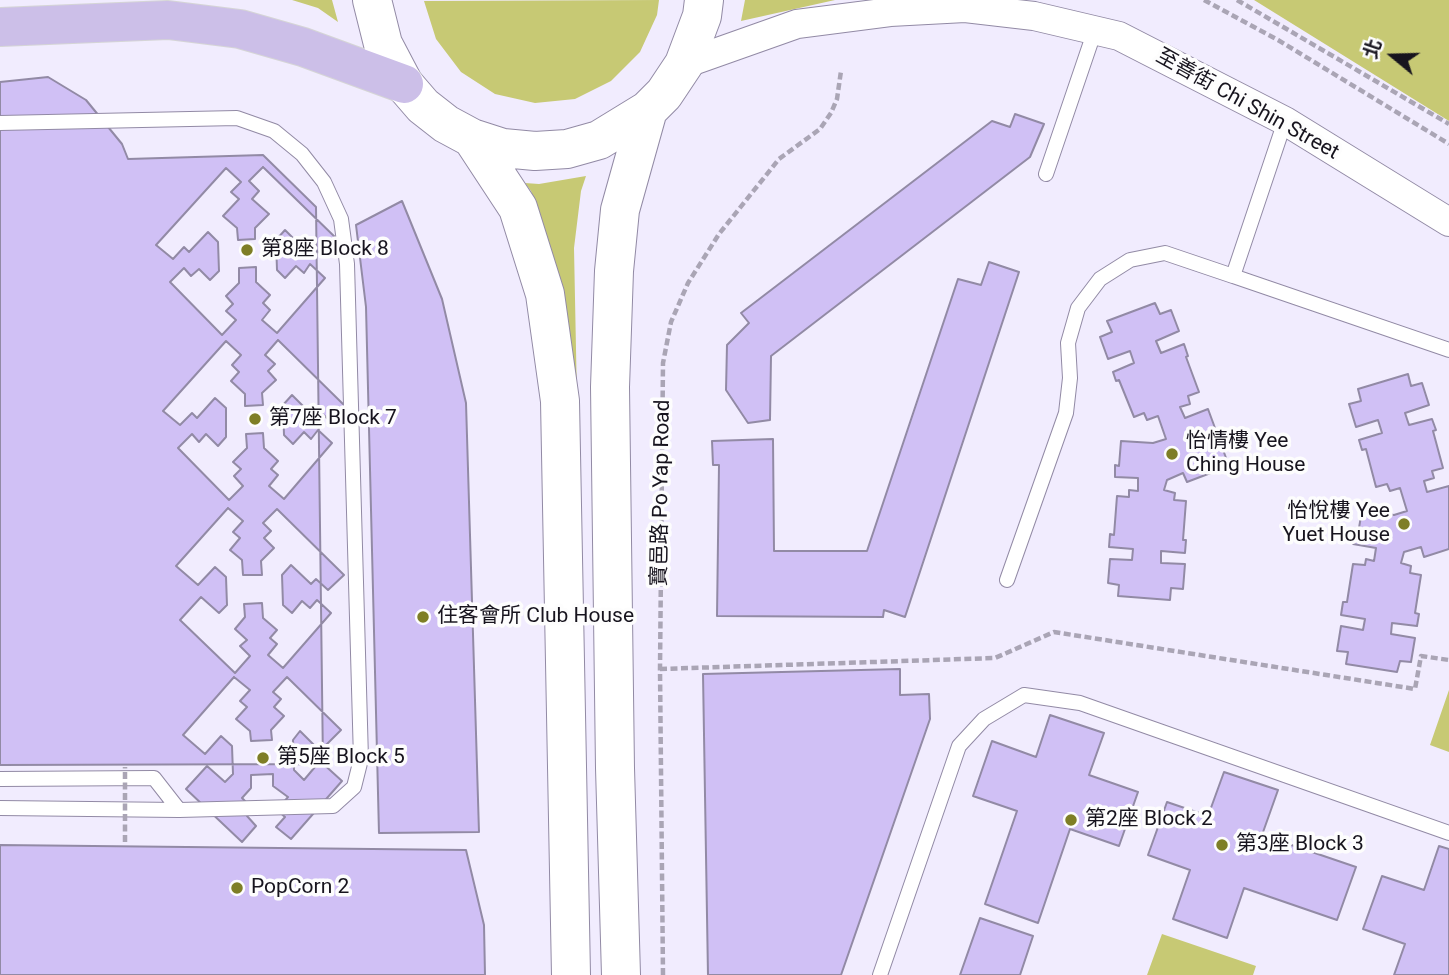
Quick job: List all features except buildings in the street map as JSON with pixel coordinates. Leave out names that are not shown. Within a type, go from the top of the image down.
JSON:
[{"type":"main road","points":[[372,0],[383,44],[404,84],[431,112],[446,124],[472,138],[514,149],[535,151],[567,149],[598,140],[648,110],[664,94],[684,64],[702,16],[704,0]]},
{"type":"main road","points":[[0,27],[168,20],[240,29],[303,47],[404,84]]},
{"type":"main road","points":[[621,975],[615,768],[610,387],[614,271],[620,210],[648,110]]},
{"type":"main road","points":[[472,138],[518,208],[545,294],[560,401],[571,975]]},
{"type":"street","name":"至善街 Chi Shin Street","points":[[999,0],[1034,16]]},
{"type":"street","name":"至善街 Chi Shin Street","points":[[684,64],[797,24],[890,12],[965,8],[1034,16],[1119,36],[1284,121],[1449,222]]},
{"type":"lane","points":[[1046,174],[1095,30]]},
{"type":"lane","points":[[0,123],[237,118],[274,131],[302,153],[324,181],[341,219],[347,264],[361,759],[354,788],[333,806],[178,810],[0,808]]},
{"type":"lane","points":[[1233,276],[1284,121]]},
{"type":"lane","points":[[1007,580],[1066,413],[1070,378],[1068,343],[1078,308],[1100,279],[1130,260],[1166,253],[1449,349]]},
{"type":"lane","points":[[880,975],[959,746],[984,719],[1024,695],[1080,703],[1449,833]]},
{"type":"lane","points":[[0,779],[154,778],[178,810]]},
{"type":"path","points":[[1204,0],[1246,22],[1449,144]]},
{"type":"path","points":[[1237,0],[1449,124]]},
{"type":"path","name":"寶邑路 Po Yap Road","points":[[663,975],[660,669],[663,363],[671,322],[688,283],[719,234],[779,159],[820,129],[831,113],[837,99],[841,71]]},
{"type":"path","points":[[660,669],[995,659],[1054,632],[1415,689],[1421,656],[1449,660]]},
{"type":"path","points":[[125,767],[125,842]]},
{"type":"green space","points":[[292,0],[332,0],[338,22],[318,8]]},
{"type":"green space","points":[[659,0],[657,15],[640,52],[611,81],[575,99],[535,103],[495,94],[461,72],[436,39],[424,1]]},
{"type":"green space","points":[[745,0],[835,0],[741,21]]},
{"type":"green space","points":[[1254,0],[1449,0],[1449,121]]},
{"type":"green space","points":[[586,176],[581,191],[574,248],[578,450],[539,215],[531,191],[525,183],[539,184]]},
{"type":"green space","points":[[1449,690],[1449,752],[1430,745]]},
{"type":"green space","points":[[1162,934],[1256,966],[1253,975],[1147,975]]},
{"type":"place","name":"第8座 Block 8","points":[[247,250]]},
{"type":"place","name":"第7座 Block 7","points":[[255,419]]},
{"type":"place","name":"怡情樓 Yee Ching House","points":[[1172,454]]},
{"type":"place","name":"怡悅樓 Yee Yuet House","points":[[1404,524]]},
{"type":"place","name":"住客會所 Club House","points":[[423,617]]},
{"type":"place","name":"第5座 Block 5","points":[[263,758]]},
{"type":"place","name":"第2座 Block 2","points":[[1071,820]]},
{"type":"place","name":"第3座 Block 3","points":[[1222,845]]},
{"type":"place","name":"PopCorn 2","points":[[237,888]]}]
